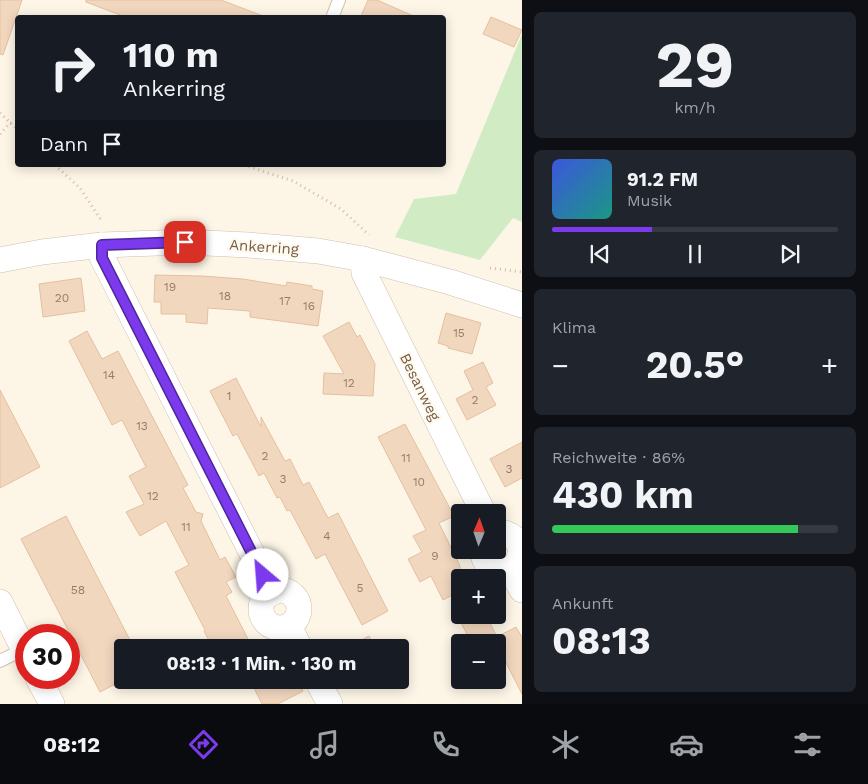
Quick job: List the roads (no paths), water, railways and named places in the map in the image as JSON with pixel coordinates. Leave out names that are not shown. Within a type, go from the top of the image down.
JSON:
[{"type":"street","name":"Ankerring","points":[[0,260],[42,252],[102,245],[185,242],[318,251],[369,250],[450,282],[522,305]]},
{"type":"street","points":[[102,245],[102,258],[272,593],[262,603],[263,618],[274,627],[281,628],[294,637]]},
{"type":"street","name":"Besanweg","points":[[369,250],[364,274],[479,504]]},
{"type":"street","points":[[484,559],[486,564],[493,569],[502,571],[510,569],[516,564],[520,558],[521,550],[519,543],[514,537],[506,533]]},
{"type":"street","points":[[510,569],[522,590]]},
{"type":"street","points":[[0,602],[15,632]]},
{"type":"street","points":[[44,689],[52,704]]},
{"type":"street","points":[[322,689],[330,704]]},
{"type":"lane","points":[[333,15],[339,0]]},
{"type":"lane","points":[[0,661],[15,656]]}]
